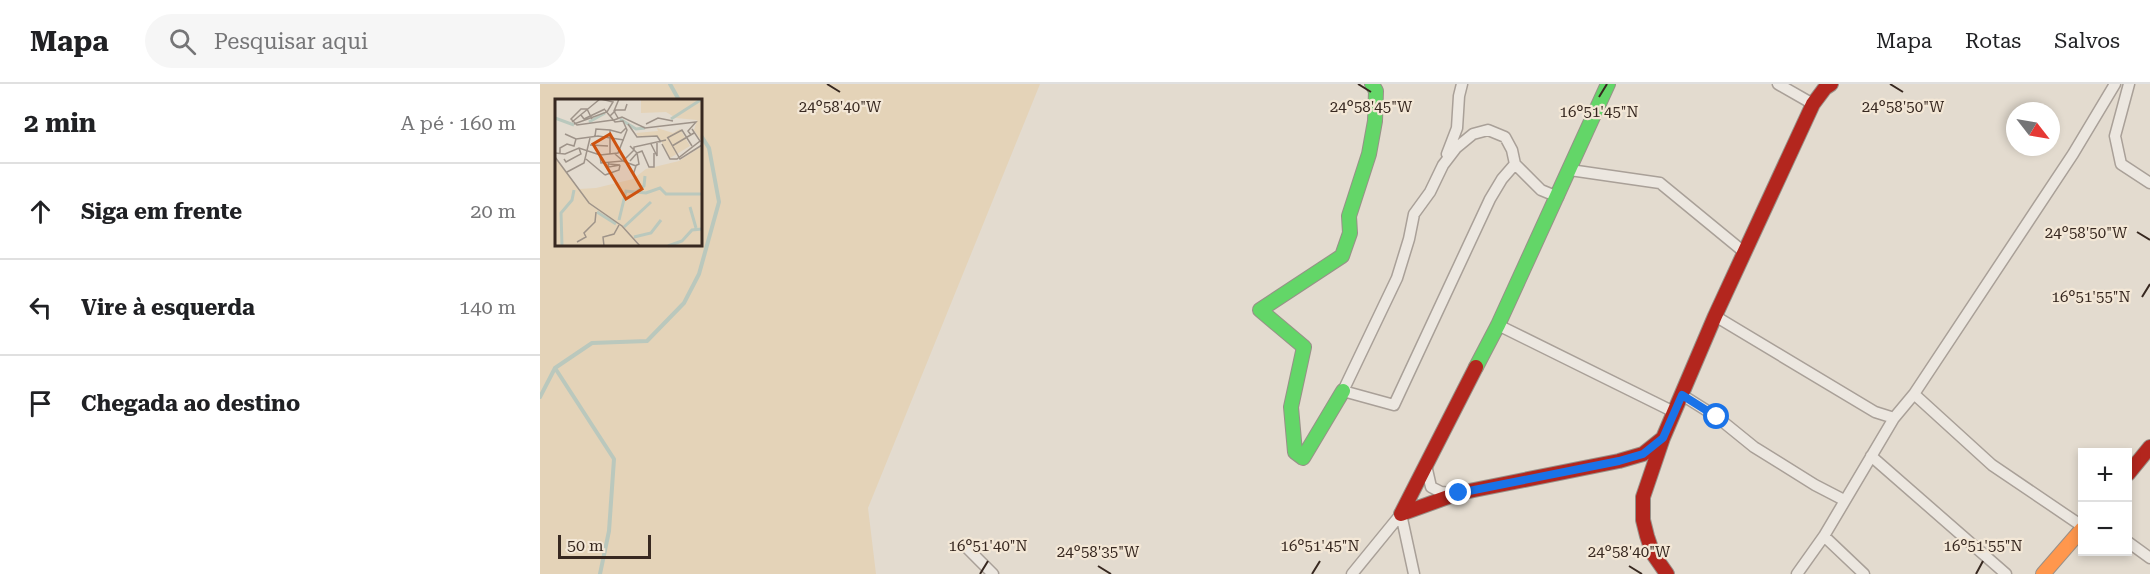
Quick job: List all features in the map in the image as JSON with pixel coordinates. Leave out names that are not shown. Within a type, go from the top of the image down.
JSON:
[{"type":"street","points":[[1372,84],[1376,91],[1375,121],[1369,154],[1349,216],[1350,233],[1342,256],[1260,310],[1304,347],[1291,407],[1294,452],[1303,458],[1343,391],[1397,278],[1414,214],[1430,192],[1457,128],[1462,84]]},
{"type":"street","points":[[1352,574],[1401,514],[1498,325],[1608,84]]},
{"type":"street","points":[[1778,84],[1814,104]]},
{"type":"street","points":[[1667,574],[1653,554],[1643,520],[1643,497],[1663,438],[1744,252],[1814,104],[1825,88],[1831,84]]},
{"type":"street","points":[[1797,574],[1824,536],[1894,418],[1914,394],[2073,154],[2115,84]]},
{"type":"street","points":[[2129,84],[2115,136],[2121,164],[2150,183]]},
{"type":"street","points":[[1443,165],[1456,148],[1473,134],[1488,130],[1505,137],[1512,150],[1515,164],[1541,190],[1558,197]]},
{"type":"street","points":[[1343,391],[1394,405],[1490,199],[1502,179],[1515,164]]},
{"type":"street","points":[[1570,170],[1660,183],[1744,252]]},
{"type":"street","points":[[1715,316],[1875,412],[1894,418]]},
{"type":"street","points":[[1498,325],[1674,412]]},
{"type":"street","points":[[1914,394],[1992,465],[2078,525]]},
{"type":"street","points":[[1682,395],[1717,417],[1754,447],[1844,500]]},
{"type":"street","points":[[1401,514],[1459,493],[1627,459],[1643,454],[1663,438]]},
{"type":"street","points":[[2132,468],[2150,447]]},
{"type":"street","points":[[1871,456],[2006,574]]},
{"type":"street","points":[[1426,465],[1431,487],[1441,492],[1459,493]]},
{"type":"street","points":[[1401,514],[1414,574]]},
{"type":"street","points":[[2043,574],[2078,533]]},
{"type":"street","points":[[1824,536],[1864,574]]},
{"type":"street","points":[[2132,545],[2150,558]]},
{"type":"street","points":[[966,547],[993,574]]},
{"type":"sand","points":[[540,84],[1040,84],[868,508],[876,574],[540,574]]},
{"type":"waterway","points":[[670,84],[678,99]]},
{"type":"waterway","points":[[540,397],[555,368],[592,343],[647,341],[684,303],[699,274],[719,202],[709,148],[702,137]]},
{"type":"waterway","points":[[555,368],[614,459],[609,531],[600,574]]},
{"type":"traffic: fast","points":[[1343,391],[1303,458],[1295,452],[1291,407],[1304,347],[1260,310],[1342,256],[1350,233],[1349,216],[1369,154],[1375,121],[1376,91],[1372,84]]},
{"type":"traffic: fast","points":[[1476,367],[1498,325],[1608,84]]},
{"type":"traffic: slow","points":[[2043,574],[2078,534]]},
{"type":"traffic: jam","points":[[1667,574],[1653,554],[1647,536],[1643,520],[1643,497],[1663,438],[1715,316],[1813,104],[1831,84]]},
{"type":"traffic: jam","points":[[1476,367],[1401,514],[1459,493],[1619,461],[1643,454],[1663,438]]},
{"type":"traffic: jam","points":[[2132,469],[2150,447]]},
{"type":"route","points":[[1459,493],[1619,461],[1643,454],[1663,438],[1682,395],[1717,417]]}]
